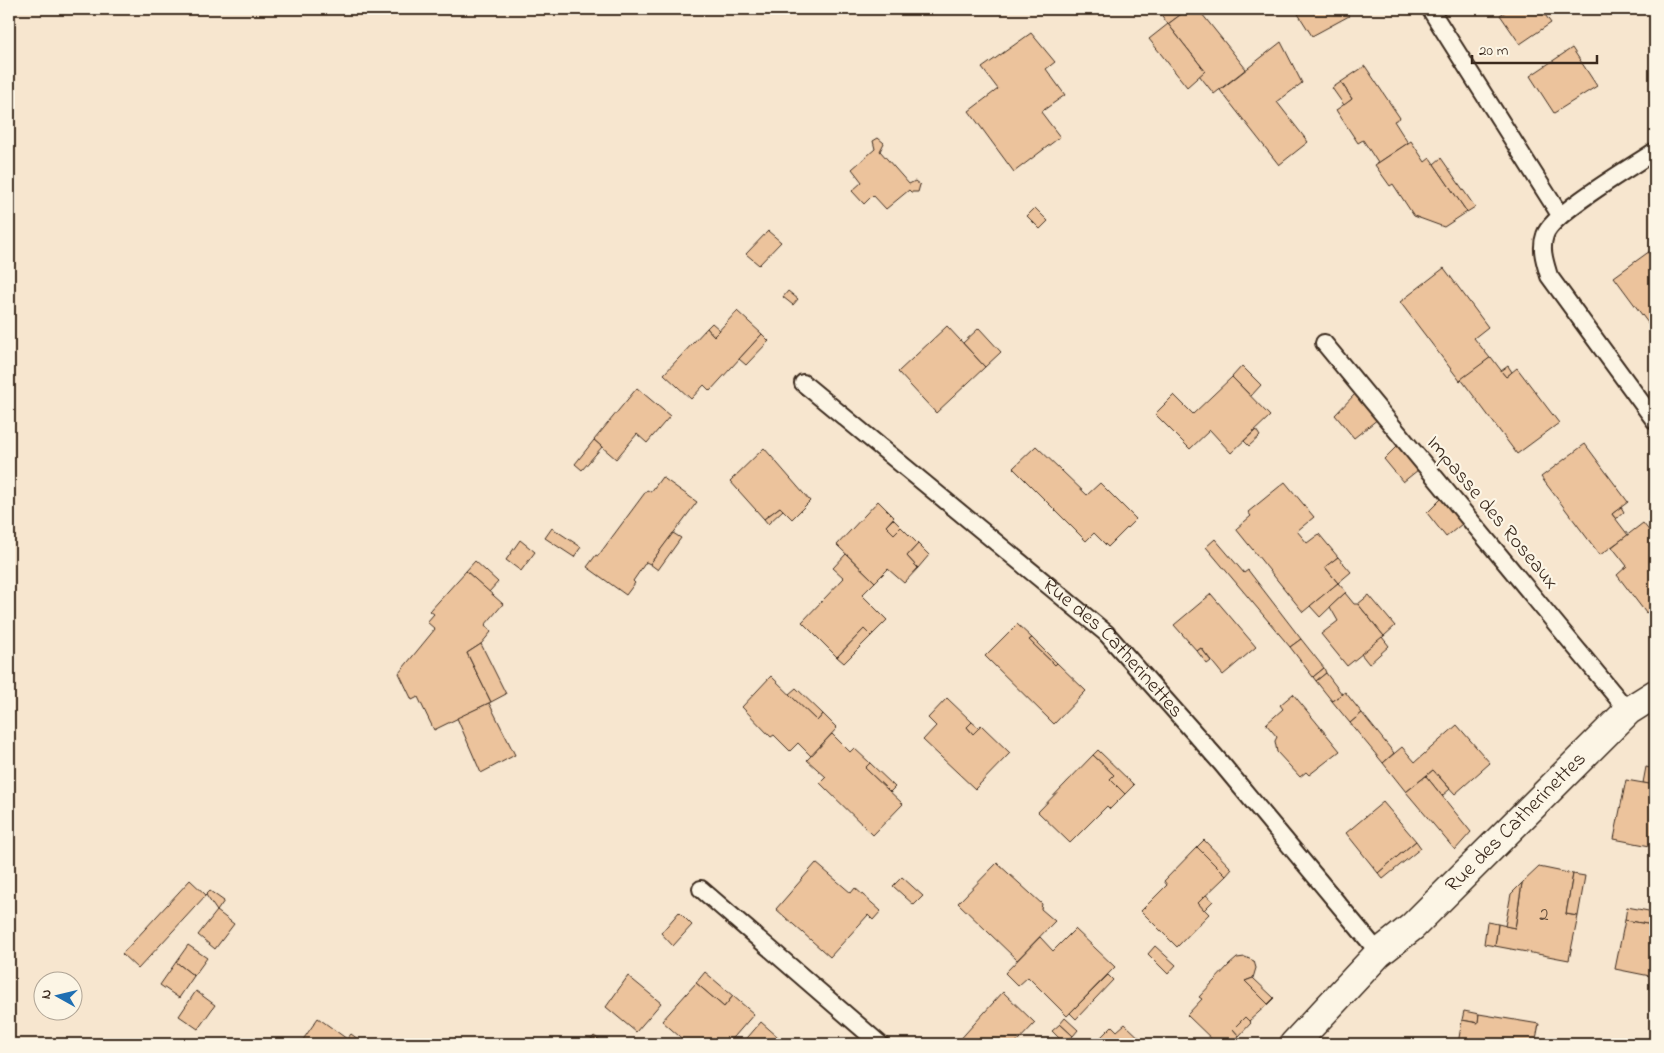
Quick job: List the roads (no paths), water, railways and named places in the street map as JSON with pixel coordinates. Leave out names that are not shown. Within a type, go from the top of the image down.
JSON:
[{"type":"street","name":"Rue des Catherinettes","points":[[1294,1044],[1379,953],[1412,927],[1628,711],[1655,694]]},
{"type":"lane","points":[[1430,9],[1560,215]]},
{"type":"lane","points":[[1655,151],[1560,215],[1545,233],[1542,254],[1549,276],[1655,421]]},
{"type":"lane","name":"Impasse des Roseaux","points":[[1324,343],[1628,711]]},
{"type":"lane","name":"Rue des Catherinettes","points":[[804,383],[1106,633],[1221,763],[1379,953]]},
{"type":"lane","points":[[701,889],[880,1044]]}]
